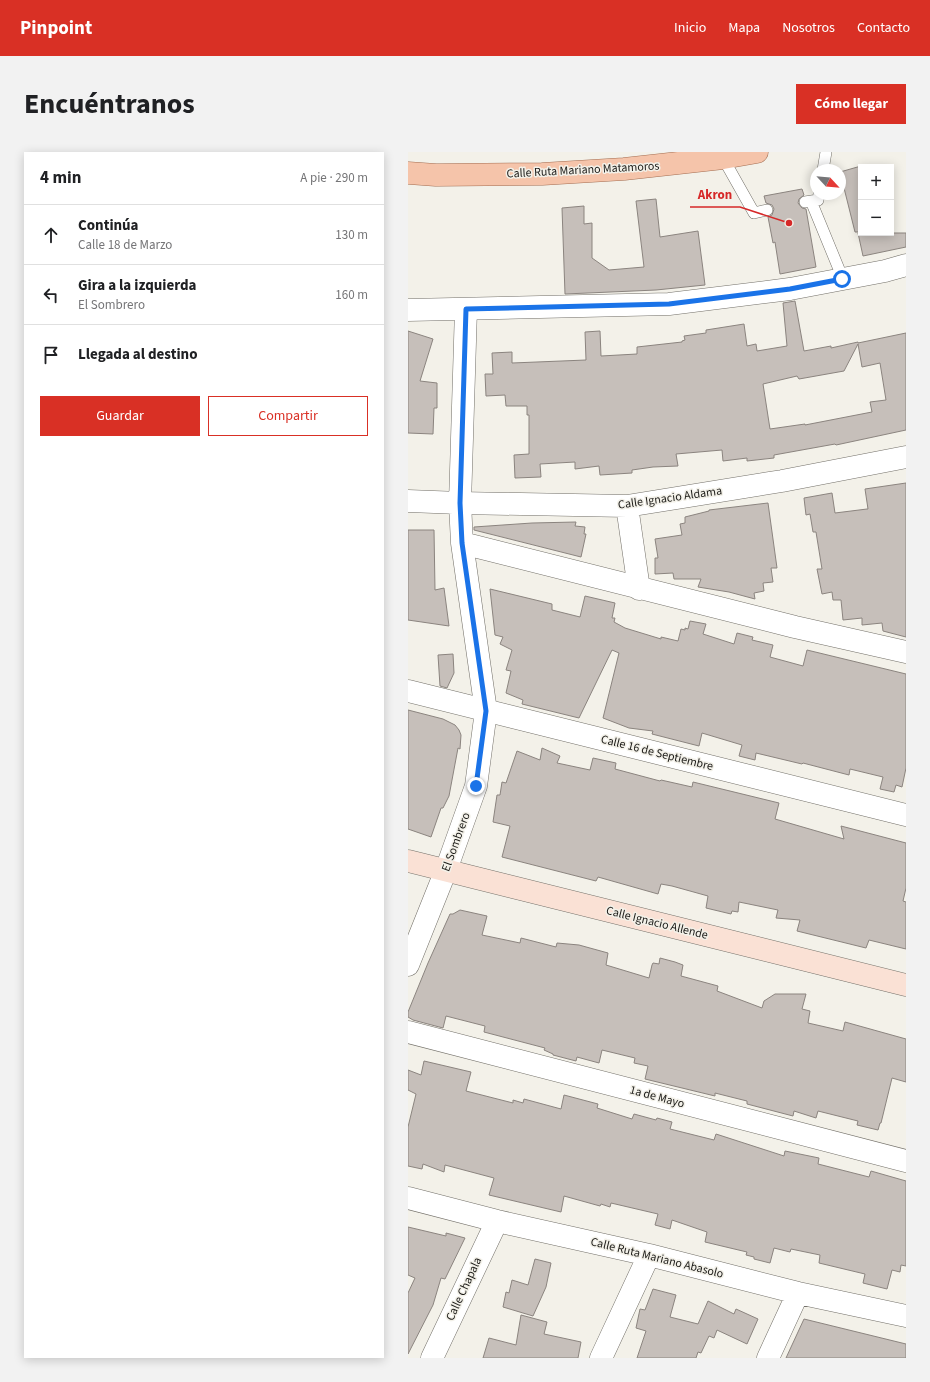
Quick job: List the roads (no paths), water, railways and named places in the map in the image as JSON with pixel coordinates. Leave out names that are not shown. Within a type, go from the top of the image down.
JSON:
[{"type":"main road","name":"Calle Ruta Mariano Matamoros","points":[[408,173],[436,175],[542,174],[624,169],[723,158],[757,152]]},
{"type":"street","points":[[408,310],[669,304],[790,289],[886,271],[906,265]]},
{"type":"street","name":"El Sombrero","points":[[408,965],[446,870],[476,786],[486,711],[462,543],[460,503],[466,309]]},
{"type":"street","name":"Calle Ignacio Aldama","points":[[408,501],[627,506],[782,481],[906,457]]},
{"type":"street","points":[[627,506],[639,589]]},
{"type":"street","points":[[462,543],[639,589],[906,652]]},
{"type":"street","name":"Calle 16 de Septiembre","points":[[408,691],[906,815]]},
{"type":"street","name":"Calle Ignacio Allende","points":[[408,861],[906,985]]},
{"type":"street","name":"1a de Mayo","points":[[408,1032],[906,1162]]},
{"type":"street","name":"Calle Ruta Mariano Abasolo","points":[[408,1198],[496,1221],[649,1255],[798,1294],[906,1316]]},
{"type":"street","name":"Calle Chapala","points":[[432,1358],[496,1221]]},
{"type":"street","points":[[601,1358],[649,1255]]},
{"type":"street","points":[[768,1358],[798,1294]]},
{"type":"lane","points":[[824,164],[826,152]]},
{"type":"lane","points":[[723,158],[754,213],[767,210]]},
{"type":"lane","points":[[812,200],[842,279]]},
{"type":"place","name":"Akron","points":[[789,223]]}]
